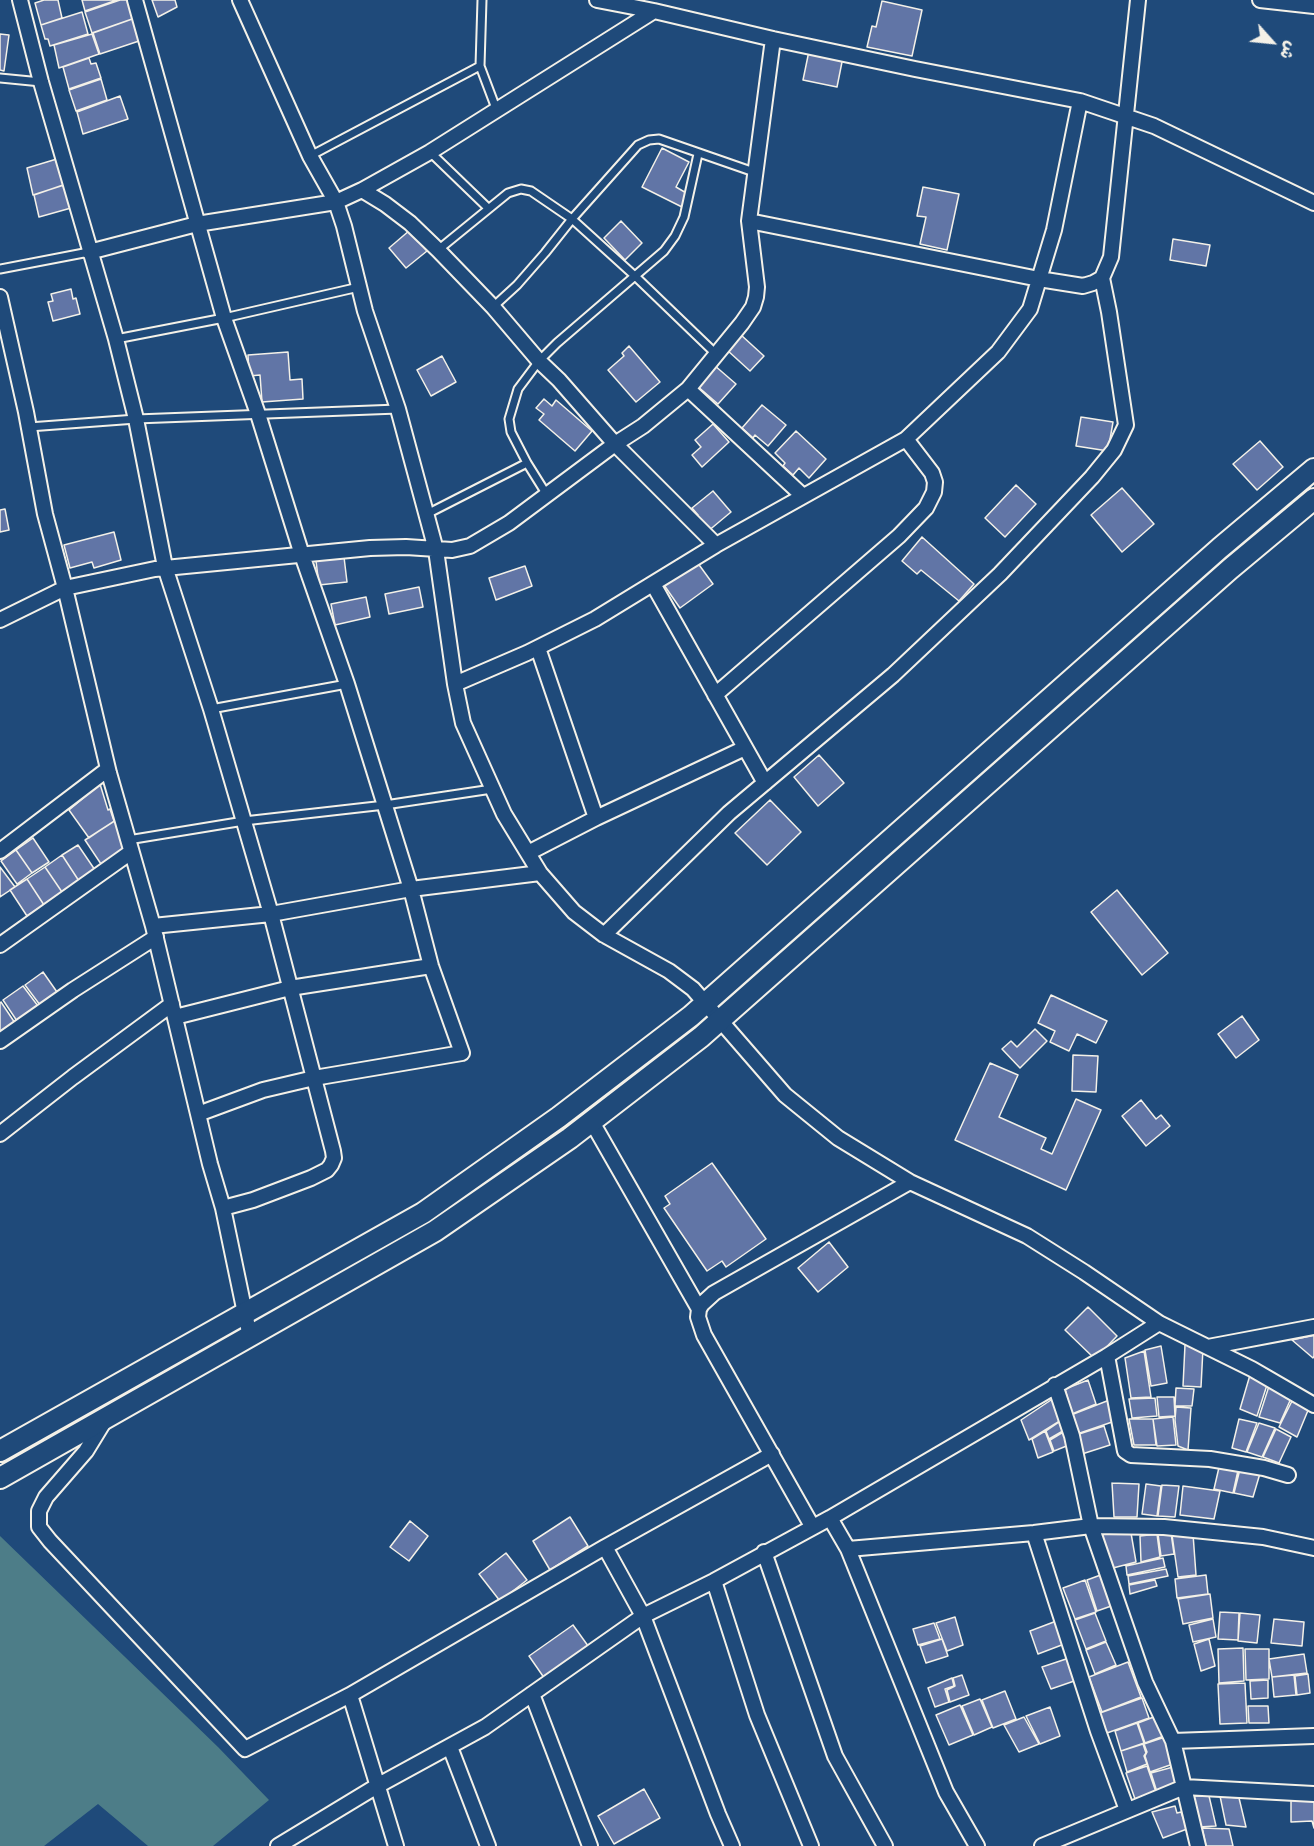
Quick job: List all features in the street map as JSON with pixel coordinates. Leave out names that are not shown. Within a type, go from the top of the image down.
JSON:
[{"type":"street","points":[[20,0],[89,252],[116,339],[136,419],[165,567],[211,709],[271,914],[333,1151],[334,1158],[327,1170],[285,1189],[223,1208]]},
{"type":"street","points":[[135,0],[224,318],[258,414],[302,555],[346,684],[411,890],[431,966],[462,1053],[314,1078],[263,1090],[198,1114]]},
{"type":"street","points":[[240,0],[310,156],[336,202],[381,363],[398,409],[436,550],[455,684],[463,723],[492,789],[540,873],[574,912],[604,935],[669,971],[693,989],[785,1095],[838,1138],[910,1182],[1027,1236],[1159,1323],[1314,1405]]},
{"type":"street","points":[[597,0],[773,39],[1080,101],[1154,126],[1312,199]]},
{"type":"street","points":[[604,935],[729,813],[893,675],[1000,574],[1092,477],[1114,450],[1126,425],[1102,278],[1111,257],[1138,0]]},
{"type":"street","points":[[1260,0],[1314,6]]},
{"type":"street","points":[[89,252],[197,224],[336,202],[430,152],[654,11]]},
{"type":"street","points":[[0,620],[65,588],[165,567],[370,548],[406,547],[452,550],[470,546],[494,533],[548,496],[615,444],[643,426],[688,389],[753,307],[757,287],[749,221],[773,39]]},
{"type":"street","points":[[455,684],[538,648],[595,619],[716,545],[906,439],[998,352],[1030,309],[1054,230],[1080,101]]},
{"type":"street","points":[[362,190],[410,223],[438,250],[493,307],[615,444],[716,545]]},
{"type":"street","points":[[749,221],[1039,279],[1083,286],[1102,278]]},
{"type":"street","points":[[0,297],[45,514],[108,769],[155,932],[223,1208],[250,1337]]},
{"type":"street","points":[[688,389],[803,496]]},
{"type":"street","points":[[715,695],[899,536],[926,508],[934,492],[935,482],[932,473],[906,439]]},
{"type":"street","points":[[0,1451],[423,1214],[626,1068],[705,1003],[1220,548],[1314,469]]},
{"type":"street","points":[[0,1478],[435,1231],[592,1122],[720,1021],[1230,569],[1314,499]]},
{"type":"street","points":[[653,584],[765,783]]},
{"type":"street","points":[[538,648],[596,818]]},
{"type":"street","points":[[528,853],[596,818],[745,748]]},
{"type":"street","points":[[0,851],[108,769]]},
{"type":"street","points":[[0,945],[129,846]]},
{"type":"street","points":[[0,1041],[155,932],[411,890],[540,873]]},
{"type":"street","points":[[0,1134],[73,1077],[174,1011],[290,988],[431,966]]},
{"type":"street","points":[[592,1122],[699,1309]]},
{"type":"street","points":[[812,1526],[704,1335],[698,1317],[699,1309],[714,1293],[910,1182]]},
{"type":"street","points":[[278,1846],[377,1786],[485,1727],[643,1616],[714,1581],[830,1518],[1107,1356],[1159,1323]]},
{"type":"street","points":[[1208,1347],[1314,1327]]},
{"type":"street","points":[[1107,1356],[1125,1451],[1131,1455],[1176,1455],[1232,1462],[1288,1474]]},
{"type":"street","points":[[1055,1385],[1072,1436],[1090,1526],[1145,1682],[1173,1741],[1198,1846]]},
{"type":"street","points":[[106,1418],[86,1451],[46,1497],[39,1511],[39,1527],[245,1749],[350,1695],[605,1547],[772,1454]]},
{"type":"street","points":[[830,1518],[848,1549],[946,1792],[977,1846]]},
{"type":"street","points":[[848,1549],[1090,1526],[1164,1527],[1263,1538],[1314,1548]]},
{"type":"street","points":[[1034,1533],[1098,1731],[1127,1810]]},
{"type":"street","points":[[605,1547],[643,1616],[732,1846]]},
{"type":"street","points":[[764,1552],[835,1756],[885,1846]]},
{"type":"street","points":[[714,1581],[757,1715],[812,1846]]},
{"type":"street","points":[[532,1694],[590,1846]]},
{"type":"street","points":[[350,1695],[396,1846]]},
{"type":"street","points":[[1173,1741],[1314,1736]]},
{"type":"street","points":[[450,1747],[488,1846]]},
{"type":"street","points":[[1042,1846],[1184,1787],[1314,1794]]},
{"type":"lane","points":[[482,0],[480,66],[497,111]]},
{"type":"lane","points":[[310,156],[480,66]]},
{"type":"lane","points":[[0,78],[41,82]]},
{"type":"lane","points":[[493,307],[517,285],[638,145],[659,139],[754,172]]},
{"type":"lane","points":[[430,152],[488,208]]},
{"type":"lane","points":[[548,496],[526,463],[511,432],[509,419],[518,388],[539,361],[557,343],[664,251],[675,236],[684,217],[698,154]]},
{"type":"lane","points":[[438,250],[508,193],[521,189],[531,191],[543,197],[572,219],[716,354]]},
{"type":"lane","points":[[0,269],[89,252]]},
{"type":"lane","points":[[116,339],[224,318],[359,287]]},
{"type":"lane","points":[[28,427],[136,419],[398,409]]},
{"type":"lane","points":[[425,515],[526,463]]},
{"type":"lane","points":[[211,709],[346,684]]},
{"type":"lane","points":[[129,846],[244,821],[385,805],[492,789]]},
{"type":"green space","points":[[0,1536],[218,1747],[269,1800],[213,1846],[148,1846],[98,1804],[44,1846],[0,1846]]},
{"type":"building","points":[[44,0],[58,0],[62,18],[41,25],[35,3]]},
{"type":"building","points":[[82,0],[117,0],[85,11]]},
{"type":"building","points":[[120,0],[129,0],[135,18],[92,33],[85,12]]},
{"type":"building","points":[[152,0],[175,0],[177,7],[158,17]]},
{"type":"building","points":[[882,1],[922,10],[912,56],[867,47],[872,26],[876,27]]},
{"type":"building","points":[[82,12],[88,34],[50,46],[48,39],[45,39],[41,25]]},
{"type":"building","points":[[135,18],[142,40],[100,54],[93,33]]},
{"type":"building","points":[[0,34],[9,35],[4,71],[0,70]]},
{"type":"building","points":[[92,34],[99,54],[59,68],[54,45]]},
{"type":"building","points":[[809,51],[843,57],[837,87],[803,80]]},
{"type":"building","points":[[89,58],[91,64],[96,63],[101,78],[69,89],[63,67]]},
{"type":"building","points":[[101,79],[107,100],[76,111],[69,90]]},
{"type":"building","points":[[120,96],[128,119],[83,134],[77,112]]},
{"type":"building","points":[[662,148],[689,162],[676,187],[688,194],[682,207],[642,187]]},
{"type":"building","points":[[60,158],[67,184],[33,195],[27,168]]},
{"type":"building","points":[[66,184],[71,208],[39,217],[34,195]]},
{"type":"building","points":[[923,187],[959,194],[947,250],[920,244],[926,217],[917,216]]},
{"type":"building","points":[[621,221],[642,243],[625,260],[604,238]]},
{"type":"building","points":[[410,230],[427,251],[406,268],[389,248]]},
{"type":"building","points":[[1173,239],[1210,245],[1206,266],[1170,260]]},
{"type":"building","points":[[71,289],[80,314],[53,321],[48,302],[53,301],[51,294]]},
{"type":"building","points":[[741,335],[764,356],[750,371],[727,350]]},
{"type":"building","points":[[629,346],[660,382],[636,402],[608,370],[624,356],[622,353]]},
{"type":"building","points":[[288,352],[290,380],[302,379],[303,399],[262,402],[260,375],[249,376],[248,355]]},
{"type":"building","points":[[442,356],[456,382],[431,396],[417,370]]},
{"type":"building","points":[[714,365],[736,384],[718,404],[696,385]]},
{"type":"building","points":[[544,399],[552,406],[556,400],[592,431],[575,451],[539,420],[544,414],[536,408]]},
{"type":"building","points":[[762,405],[786,425],[768,446],[755,435],[753,438],[742,428]]},
{"type":"building","points":[[1081,417],[1113,422],[1108,451],[1076,446]]},
{"type":"building","points":[[713,424],[729,442],[702,467],[692,455],[701,447],[695,440]]},
{"type":"building","points":[[796,431],[826,459],[809,478],[799,468],[793,475],[783,466],[785,463],[775,453]]},
{"type":"building","points":[[1260,441],[1283,467],[1257,490],[1233,464]]},
{"type":"building","points":[[1016,485],[1036,504],[1005,537],[985,518]]},
{"type":"building","points":[[1122,488],[1154,524],[1122,552],[1091,515]]},
{"type":"building","points":[[713,491],[731,512],[707,532],[695,517],[698,515],[692,508]]},
{"type":"building","points":[[5,509],[9,530],[0,532],[0,510]]},
{"type":"building","points":[[114,532],[121,560],[94,568],[92,562],[70,568],[64,545]]},
{"type":"building","points":[[922,537],[974,584],[959,601],[921,570],[917,574],[902,561]]},
{"type":"building","points":[[344,557],[347,582],[319,585],[316,561]]},
{"type":"building","points":[[697,562],[713,584],[680,608],[664,585]]},
{"type":"building","points":[[525,566],[532,586],[496,600],[489,578]]},
{"type":"building","points":[[419,587],[423,607],[389,614],[385,594]]},
{"type":"building","points":[[366,597],[370,617],[335,625],[331,604]]},
{"type":"building","points":[[819,755],[844,783],[818,806],[794,777]]},
{"type":"building","points":[[100,784],[114,821],[89,838],[69,810]]},
{"type":"building","points":[[770,800],[801,832],[767,865],[735,833]]},
{"type":"building","points":[[116,820],[124,851],[103,867],[85,840]]},
{"type":"building","points":[[33,838],[49,862],[32,873],[16,850]]},
{"type":"building","points":[[78,845],[95,870],[79,881],[62,855]]},
{"type":"building","points":[[16,850],[32,873],[17,884],[1,861]]},
{"type":"building","points":[[62,855],[79,881],[62,892],[45,867]]},
{"type":"building","points":[[0,867],[15,887],[0,897]]},
{"type":"building","points":[[45,867],[62,892],[44,905],[27,879]]},
{"type":"building","points":[[27,879],[44,905],[27,916],[10,890]]},
{"type":"building","points":[[1117,890],[1168,953],[1142,975],[1091,912]]},
{"type":"building","points":[[43,972],[57,992],[40,1005],[25,985]]},
{"type":"building","points":[[23,986],[38,1006],[17,1021],[3,1000]]},
{"type":"building","points":[[1051,995],[1107,1021],[1096,1043],[1077,1034],[1069,1051],[1050,1042],[1055,1031],[1038,1023]]},
{"type":"building","points":[[0,1003],[15,1023],[0,1034]]},
{"type":"building","points":[[1242,1016],[1259,1040],[1236,1058],[1218,1034]]},
{"type":"building","points":[[1035,1029],[1047,1041],[1020,1068],[1002,1049],[1011,1041],[1017,1047]]},
{"type":"building","points":[[1073,1055],[1098,1056],[1096,1092],[1072,1091]]},
{"type":"building","points":[[990,1063],[1018,1075],[999,1117],[1046,1138],[1041,1149],[1052,1154],[1076,1099],[1101,1110],[1066,1190],[955,1140]]},
{"type":"building","points":[[1141,1100],[1156,1119],[1161,1115],[1170,1126],[1146,1146],[1122,1116]]},
{"type":"building","points":[[712,1163],[766,1239],[726,1267],[722,1261],[707,1271],[664,1208],[670,1204],[665,1196]]},
{"type":"building","points":[[829,1242],[848,1267],[818,1292],[798,1268]]},
{"type":"building","points":[[1088,1307],[1117,1336],[1095,1359],[1065,1330]]},
{"type":"building","points":[[1314,1335],[1314,1356],[1313,1358],[1292,1340]]},
{"type":"building","points":[[1185,1345],[1203,1348],[1201,1387],[1183,1386]]},
{"type":"building","points":[[1161,1346],[1167,1383],[1151,1386],[1145,1350]]},
{"type":"building","points":[[1144,1351],[1151,1397],[1131,1398],[1125,1358]]},
{"type":"building","points":[[1250,1375],[1267,1385],[1257,1416],[1240,1409]]},
{"type":"building","points":[[1088,1380],[1096,1404],[1072,1414],[1065,1389]]},
{"type":"building","points":[[1270,1383],[1293,1394],[1280,1423],[1259,1417]]},
{"type":"building","points":[[1176,1388],[1194,1389],[1192,1406],[1175,1406]]},
{"type":"building","points":[[1157,1397],[1174,1397],[1175,1416],[1159,1417]]},
{"type":"building","points":[[1054,1398],[1063,1419],[1029,1440],[1021,1420]]},
{"type":"building","points":[[1155,1398],[1157,1416],[1132,1418],[1129,1399]]},
{"type":"building","points":[[1112,1399],[1118,1420],[1077,1434],[1071,1415]]},
{"type":"building","points":[[1293,1399],[1309,1408],[1297,1437],[1279,1427]]},
{"type":"building","points":[[1176,1407],[1191,1408],[1188,1450],[1178,1446]]},
{"type":"building","points":[[1173,1417],[1176,1445],[1157,1446],[1153,1419]]},
{"type":"building","points":[[1065,1418],[1068,1428],[1049,1439],[1046,1431]]},
{"type":"building","points":[[1129,1419],[1153,1419],[1156,1445],[1134,1445]]},
{"type":"building","points":[[1239,1419],[1257,1423],[1246,1452],[1232,1448]]},
{"type":"building","points":[[1259,1423],[1275,1428],[1262,1457],[1247,1452]]},
{"type":"building","points":[[1104,1426],[1110,1445],[1082,1454],[1076,1435]]},
{"type":"building","points":[[1276,1429],[1291,1437],[1279,1463],[1263,1457]]},
{"type":"building","points":[[1045,1431],[1053,1452],[1038,1458],[1032,1439]]},
{"type":"building","points":[[1065,1431],[1069,1445],[1054,1451],[1050,1440]]},
{"type":"building","points":[[1220,1463],[1239,1466],[1233,1493],[1214,1489]]},
{"type":"building","points":[[1241,1465],[1261,1470],[1253,1497],[1234,1493]]},
{"type":"building","points":[[1112,1483],[1139,1484],[1137,1517],[1114,1517]]},
{"type":"building","points":[[1146,1484],[1161,1486],[1157,1516],[1142,1514]]},
{"type":"building","points":[[1162,1485],[1179,1486],[1175,1517],[1158,1516]]},
{"type":"building","points":[[1183,1486],[1220,1491],[1214,1519],[1180,1515]]},
{"type":"building","points":[[570,1517],[588,1546],[550,1570],[533,1541]]},
{"type":"building","points":[[410,1521],[428,1536],[409,1561],[390,1547]]},
{"type":"building","points":[[1099,1532],[1131,1533],[1136,1562],[1113,1568]]},
{"type":"building","points":[[1171,1533],[1174,1554],[1161,1556],[1158,1534]]},
{"type":"building","points":[[1157,1534],[1160,1557],[1141,1562],[1140,1536]]},
{"type":"building","points":[[1193,1534],[1196,1575],[1178,1577],[1172,1535]]},
{"type":"building","points":[[506,1553],[527,1580],[500,1601],[479,1574]]},
{"type":"building","points":[[1163,1558],[1165,1567],[1127,1575],[1126,1566]]},
{"type":"building","points":[[1166,1569],[1168,1576],[1129,1584],[1128,1576]]},
{"type":"building","points":[[1106,1573],[1117,1604],[1097,1611],[1087,1580]]},
{"type":"building","points":[[1206,1575],[1208,1594],[1177,1598],[1175,1579]]},
{"type":"building","points":[[1085,1580],[1096,1612],[1075,1619],[1063,1588]]},
{"type":"building","points":[[1155,1580],[1157,1586],[1130,1594],[1129,1585]]},
{"type":"building","points":[[1210,1594],[1213,1618],[1183,1624],[1178,1599]]},
{"type":"building","points":[[1220,1612],[1239,1613],[1238,1640],[1218,1639]]},
{"type":"building","points":[[1095,1613],[1106,1641],[1086,1649],[1075,1620]]},
{"type":"building","points":[[1240,1613],[1260,1615],[1257,1643],[1238,1641]]},
{"type":"building","points":[[955,1617],[963,1645],[947,1651],[936,1623]]},
{"type":"building","points":[[1213,1619],[1216,1637],[1193,1642],[1189,1625]]},
{"type":"building","points":[[1274,1619],[1304,1622],[1302,1646],[1271,1643]]},
{"type":"building","points":[[1059,1620],[1067,1643],[1038,1654],[1030,1631]]},
{"type":"building","points":[[934,1623],[940,1639],[918,1645],[913,1629]]},
{"type":"building","points":[[573,1625],[591,1650],[547,1682],[529,1656]]},
{"type":"building","points":[[942,1639],[948,1656],[926,1663],[920,1646]]},
{"type":"building","points":[[1209,1639],[1215,1666],[1201,1671],[1194,1644]]},
{"type":"building","points":[[1106,1642],[1116,1665],[1095,1674],[1086,1650]]},
{"type":"building","points":[[1243,1648],[1244,1681],[1219,1683],[1218,1649]]},
{"type":"building","points":[[1245,1649],[1269,1649],[1269,1679],[1246,1680]]},
{"type":"building","points":[[1304,1654],[1307,1673],[1272,1677],[1269,1659]]},
{"type":"building","points":[[1072,1657],[1080,1679],[1051,1689],[1042,1667]]},
{"type":"building","points":[[1128,1662],[1141,1697],[1102,1712],[1089,1677]]},
{"type":"building","points":[[1308,1674],[1310,1693],[1297,1695],[1295,1676]]},
{"type":"building","points":[[962,1675],[969,1695],[950,1702],[947,1690],[955,1686],[953,1678]]},
{"type":"building","points":[[1294,1675],[1296,1695],[1274,1697],[1272,1677]]},
{"type":"building","points":[[952,1678],[954,1686],[945,1689],[949,1702],[935,1707],[928,1688]]},
{"type":"building","points":[[1268,1680],[1268,1698],[1251,1699],[1250,1681]]},
{"type":"building","points":[[1245,1683],[1247,1723],[1220,1724],[1218,1684]]},
{"type":"building","points":[[1005,1691],[1016,1719],[993,1728],[982,1700]]},
{"type":"building","points":[[1142,1698],[1149,1718],[1107,1733],[1100,1713]]},
{"type":"building","points":[[980,1699],[992,1727],[974,1735],[962,1706]]},
{"type":"building","points":[[960,1705],[973,1735],[949,1745],[936,1715]]},
{"type":"building","points":[[1248,1706],[1268,1706],[1269,1723],[1249,1723]]},
{"type":"building","points":[[1050,1707],[1060,1736],[1040,1744],[1026,1716]]},
{"type":"building","points":[[1159,1715],[1164,1736],[1145,1743],[1138,1723]]},
{"type":"building","points":[[1024,1717],[1039,1744],[1019,1752],[1004,1725]]},
{"type":"building","points":[[1137,1723],[1144,1743],[1121,1751],[1115,1731]]},
{"type":"building","points":[[1165,1737],[1173,1764],[1150,1772],[1144,1744]]},
{"type":"building","points":[[1143,1744],[1147,1764],[1127,1772],[1121,1751]]},
{"type":"building","points":[[1147,1766],[1156,1792],[1135,1799],[1126,1773]]},
{"type":"building","points":[[1173,1767],[1178,1785],[1157,1792],[1151,1773]]},
{"type":"building","points":[[644,1789],[660,1818],[614,1844],[598,1816]]},
{"type":"building","points":[[1193,1796],[1209,1796],[1216,1826],[1199,1827]]},
{"type":"building","points":[[1220,1796],[1239,1798],[1246,1827],[1226,1825]]},
{"type":"building","points":[[1291,1799],[1314,1799],[1314,1828],[1312,1821],[1291,1822]]},
{"type":"building","points":[[1175,1806],[1177,1813],[1181,1812],[1187,1829],[1163,1838],[1152,1812]]},
{"type":"building","points":[[1202,1828],[1229,1829],[1233,1846],[1206,1846]]}]
